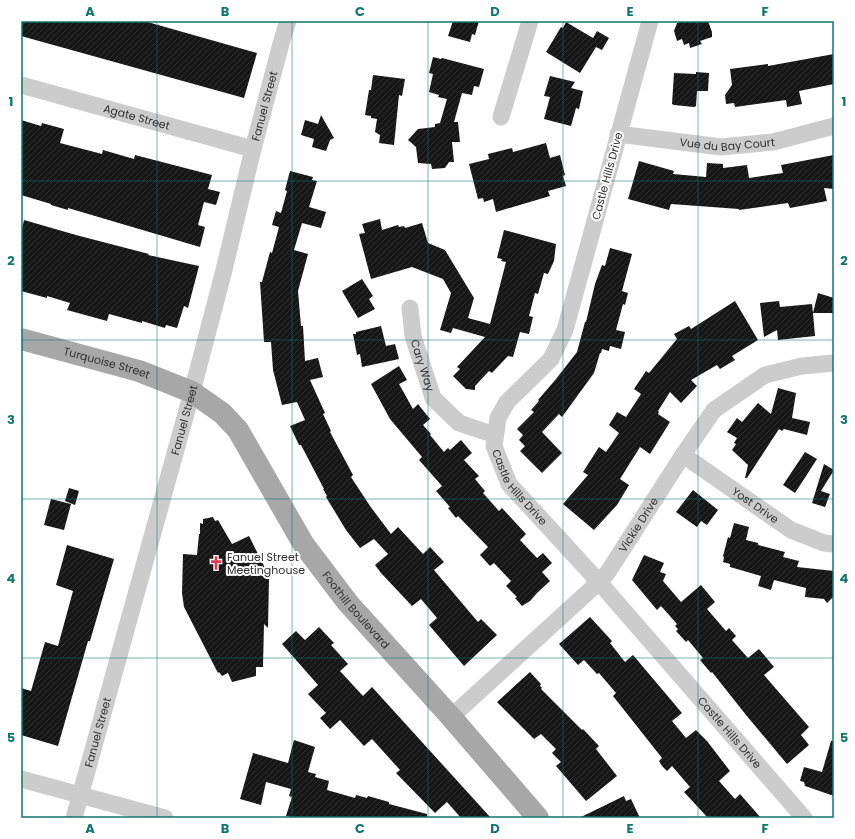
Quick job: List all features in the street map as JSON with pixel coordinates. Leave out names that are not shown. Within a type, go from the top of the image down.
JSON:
[{"type":"main road","name":"Turquoise Street","points":[[21,339],[139,371],[192,392]]},
{"type":"main road","name":"Foothill Boulevard","points":[[192,392],[222,413],[238,430],[304,545],[348,602],[451,717],[538,818]]},
{"type":"street","name":"Fanuel Street","points":[[74,818],[192,392],[224,270],[253,149],[288,21]]},
{"type":"street","points":[[501,117],[530,21]]},
{"type":"street","name":"Castle Hills Drive","points":[[650,21],[565,330],[551,359],[507,402],[498,418],[494,446],[509,484],[599,582],[804,818]]},
{"type":"street","name":"Agate Street","points":[[21,85],[253,149]]},
{"type":"street","name":"Vue du Bay Court","points":[[618,134],[721,147],[773,142],[834,126]]},
{"type":"street","name":"Cary Way","points":[[410,308],[413,336],[433,398],[459,423],[495,435]]},
{"type":"street","name":"Vickie Drive","points":[[451,717],[599,582],[608,572],[683,455],[714,410],[766,375],[802,366],[834,363]]},
{"type":"street","name":"Yost Drive","points":[[683,455],[791,530],[824,543],[834,544]]},
{"type":"street","points":[[21,778],[165,818]]},
{"type":"building","points":[[21,21],[144,21],[257,53],[244,98],[21,36]]},
{"type":"building","points":[[453,21],[479,21],[475,35],[472,34],[470,42],[448,36]]},
{"type":"building","points":[[682,21],[708,21],[712,32],[712,37],[700,41],[702,44],[690,48],[689,43],[684,45],[682,39],[677,41],[674,31],[677,23]]},
{"type":"building","points":[[566,22],[593,38],[597,31],[609,38],[602,50],[596,47],[580,73],[546,52],[561,27],[563,28]]},
{"type":"building","points":[[834,54],[834,84],[799,91],[802,104],[787,107],[786,100],[735,107],[734,103],[726,104],[725,95],[732,85],[730,69],[768,64],[768,66]]},
{"type":"building","points":[[433,57],[484,69],[479,87],[474,86],[472,95],[462,93],[454,122],[458,122],[460,142],[452,142],[454,162],[449,162],[445,168],[432,169],[431,164],[418,163],[416,147],[408,140],[418,129],[435,127],[435,124],[440,123],[447,99],[438,97],[439,95],[429,92],[433,74],[429,73]]},
{"type":"building","points":[[696,72],[709,73],[708,91],[697,91],[696,106],[694,107],[672,104],[674,73],[696,74]]},
{"type":"building","points":[[373,75],[405,79],[402,96],[399,95],[394,145],[379,143],[380,135],[375,132],[377,119],[365,115]]},
{"type":"building","points":[[550,76],[575,82],[571,88],[583,91],[579,109],[576,108],[571,126],[544,119],[550,97],[544,96]]},
{"type":"building","points":[[321,115],[334,138],[330,140],[326,151],[312,147],[314,139],[301,135],[305,120],[318,124]]},
{"type":"building","points":[[21,120],[41,126],[42,123],[64,129],[60,143],[102,154],[103,150],[134,159],[135,155],[212,175],[208,189],[220,192],[216,205],[204,202],[198,225],[205,227],[200,247],[68,208],[68,210],[21,195]]},
{"type":"building","points":[[546,143],[550,158],[560,155],[566,186],[548,191],[550,196],[496,212],[493,199],[484,202],[483,198],[478,199],[469,164],[489,159],[488,154],[512,148],[513,152]]},
{"type":"building","points":[[834,155],[834,189],[824,188],[827,201],[790,208],[788,203],[739,210],[671,204],[669,210],[628,199],[639,161],[674,171],[673,174],[706,177],[707,163],[723,164],[723,168],[747,165],[749,178],[783,173],[781,165]]},
{"type":"building","points":[[290,171],[313,177],[312,180],[317,181],[309,207],[326,212],[321,228],[302,223],[294,250],[308,254],[298,291],[301,326],[303,326],[305,361],[318,358],[323,377],[310,380],[325,413],[323,414],[331,431],[330,432],[353,475],[351,477],[370,506],[391,534],[398,527],[423,554],[430,547],[444,562],[434,570],[478,622],[481,619],[497,635],[464,666],[429,625],[437,618],[421,599],[412,606],[375,565],[388,554],[374,539],[360,548],[346,530],[326,497],[327,496],[324,489],[290,426],[305,420],[297,402],[282,405],[273,370],[271,342],[264,342],[260,282],[262,282],[270,252],[272,253],[279,227],[272,225],[276,211],[281,213],[287,191],[285,190]]},
{"type":"building","points":[[380,219],[382,230],[398,225],[399,227],[404,226],[405,228],[422,223],[428,243],[445,250],[474,298],[468,318],[490,324],[506,262],[497,258],[504,230],[556,244],[554,261],[548,274],[544,273],[538,294],[535,293],[529,316],[533,317],[529,334],[520,332],[513,357],[508,356],[492,373],[489,371],[475,386],[475,390],[466,389],[453,376],[460,369],[457,367],[485,337],[453,328],[451,333],[440,330],[451,293],[443,279],[412,267],[371,279],[359,234],[365,233],[362,224]]},
{"type":"building","points":[[24,220],[149,254],[148,255],[199,266],[188,308],[184,306],[177,328],[166,325],[165,328],[142,321],[142,323],[109,314],[107,321],[67,310],[70,303],[47,296],[47,298],[21,291],[21,233]]},
{"type":"building","points":[[610,248],[632,254],[622,291],[628,293],[625,305],[623,304],[616,330],[625,332],[621,349],[610,346],[609,351],[602,349],[594,373],[562,417],[559,414],[542,432],[562,453],[542,473],[520,451],[525,446],[519,440],[523,435],[517,429],[534,412],[531,410],[539,401],[538,400],[577,352],[595,284],[602,265],[605,266]]},
{"type":"building","points":[[362,279],[373,296],[369,299],[375,309],[358,318],[342,291]]},
{"type":"building","points":[[818,293],[834,298],[834,313],[813,313]]},
{"type":"building","points":[[735,301],[758,340],[732,356],[735,360],[720,369],[717,365],[691,380],[697,386],[681,403],[670,392],[658,411],[658,414],[670,422],[650,454],[640,447],[620,479],[629,485],[617,505],[594,530],[563,504],[588,475],[583,472],[599,447],[606,452],[619,433],[609,425],[617,412],[626,417],[641,394],[634,389],[646,371],[649,373],[677,339],[674,334],[689,326],[691,329]]},
{"type":"building","points":[[779,301],[780,307],[812,304],[815,336],[778,340],[777,330],[764,337],[760,303]]},
{"type":"building","points":[[381,326],[386,346],[395,344],[399,359],[362,367],[360,354],[357,355],[353,334]]},
{"type":"building","points":[[399,366],[407,380],[399,384],[413,409],[418,404],[430,419],[423,425],[431,434],[430,435],[444,452],[448,448],[450,450],[461,440],[472,453],[464,460],[479,476],[475,479],[485,491],[483,493],[499,511],[502,508],[526,534],[520,540],[537,558],[543,553],[552,563],[542,572],[550,581],[530,601],[522,606],[515,598],[517,597],[506,586],[511,581],[494,563],[490,566],[480,555],[488,547],[458,516],[456,518],[448,508],[450,507],[436,491],[442,486],[419,460],[422,457],[390,419],[371,384]]},
{"type":"building","points":[[778,388],[796,393],[792,418],[810,422],[807,435],[784,429],[782,431],[779,429],[747,478],[745,478],[748,465],[732,450],[736,444],[734,443],[737,438],[727,432],[737,418],[742,422],[758,403],[771,414]]},
{"type":"building","points":[[805,452],[817,459],[795,493],[783,485]]},
{"type":"building","points":[[824,464],[834,470],[821,491],[830,494],[825,507],[812,503]]},
{"type":"building","points":[[69,488],[79,491],[75,505],[65,501]]},
{"type":"building","points":[[693,490],[718,510],[707,525],[701,521],[697,527],[676,512]]},
{"type":"building","points":[[51,499],[71,504],[64,530],[44,525]]},
{"type":"building","points":[[213,517],[215,521],[218,520],[232,544],[249,536],[269,579],[268,628],[264,624],[263,667],[256,667],[256,676],[232,682],[228,673],[222,676],[219,672],[218,673],[184,607],[182,593],[183,554],[197,555],[200,523],[203,524],[203,519]]},
{"type":"building","points":[[734,523],[749,527],[746,540],[758,543],[758,545],[785,552],[783,557],[799,561],[797,567],[834,571],[834,596],[827,603],[824,599],[805,597],[806,588],[774,580],[771,590],[758,586],[761,576],[730,567],[730,564],[723,562],[728,537],[730,538]]},
{"type":"building","points":[[67,545],[114,559],[90,641],[88,641],[58,746],[21,735],[21,688],[31,691],[45,642],[58,646],[73,591],[56,585]]},
{"type":"building","points":[[644,555],[664,563],[660,572],[666,574],[663,581],[681,602],[701,585],[715,602],[707,609],[726,631],[729,628],[736,636],[732,640],[748,658],[759,649],[774,667],[764,675],[809,727],[801,735],[809,745],[787,764],[712,672],[711,673],[700,660],[703,658],[688,640],[686,642],[676,631],[678,629],[675,626],[677,624],[661,606],[657,610],[632,580]]},
{"type":"building","points":[[590,617],[612,641],[610,643],[625,662],[633,655],[682,713],[672,721],[686,738],[696,730],[707,741],[730,771],[719,781],[735,799],[740,794],[761,818],[708,818],[684,792],[690,787],[672,766],[667,771],[662,766],[659,761],[662,758],[613,696],[616,693],[599,673],[597,674],[584,660],[578,665],[559,644]]},
{"type":"building","points":[[319,627],[334,643],[331,645],[348,664],[340,671],[363,696],[372,687],[491,818],[461,818],[447,802],[435,813],[396,773],[400,770],[372,739],[364,746],[340,720],[330,729],[320,718],[326,713],[308,694],[318,685],[282,644],[296,631],[305,640]]},
{"type":"building","points":[[530,672],[541,684],[541,689],[599,746],[596,749],[617,776],[586,801],[556,766],[561,762],[552,753],[556,749],[541,734],[534,739],[497,702]]},
{"type":"building","points":[[294,740],[315,747],[308,772],[316,774],[315,777],[329,781],[327,790],[355,798],[356,795],[367,798],[368,796],[389,802],[389,804],[427,814],[427,818],[295,818],[286,816],[292,797],[289,796],[291,789],[266,782],[261,805],[240,799],[253,753],[288,763]]},
{"type":"building","points":[[831,741],[834,741],[834,796],[805,786],[804,782],[800,781],[804,767],[822,772]]},
{"type":"building","points":[[624,796],[626,801],[631,799],[640,818],[579,818]]},
{"type":"place","name":"Fanuel Street Meetinghouse","points":[[216,563]]}]
